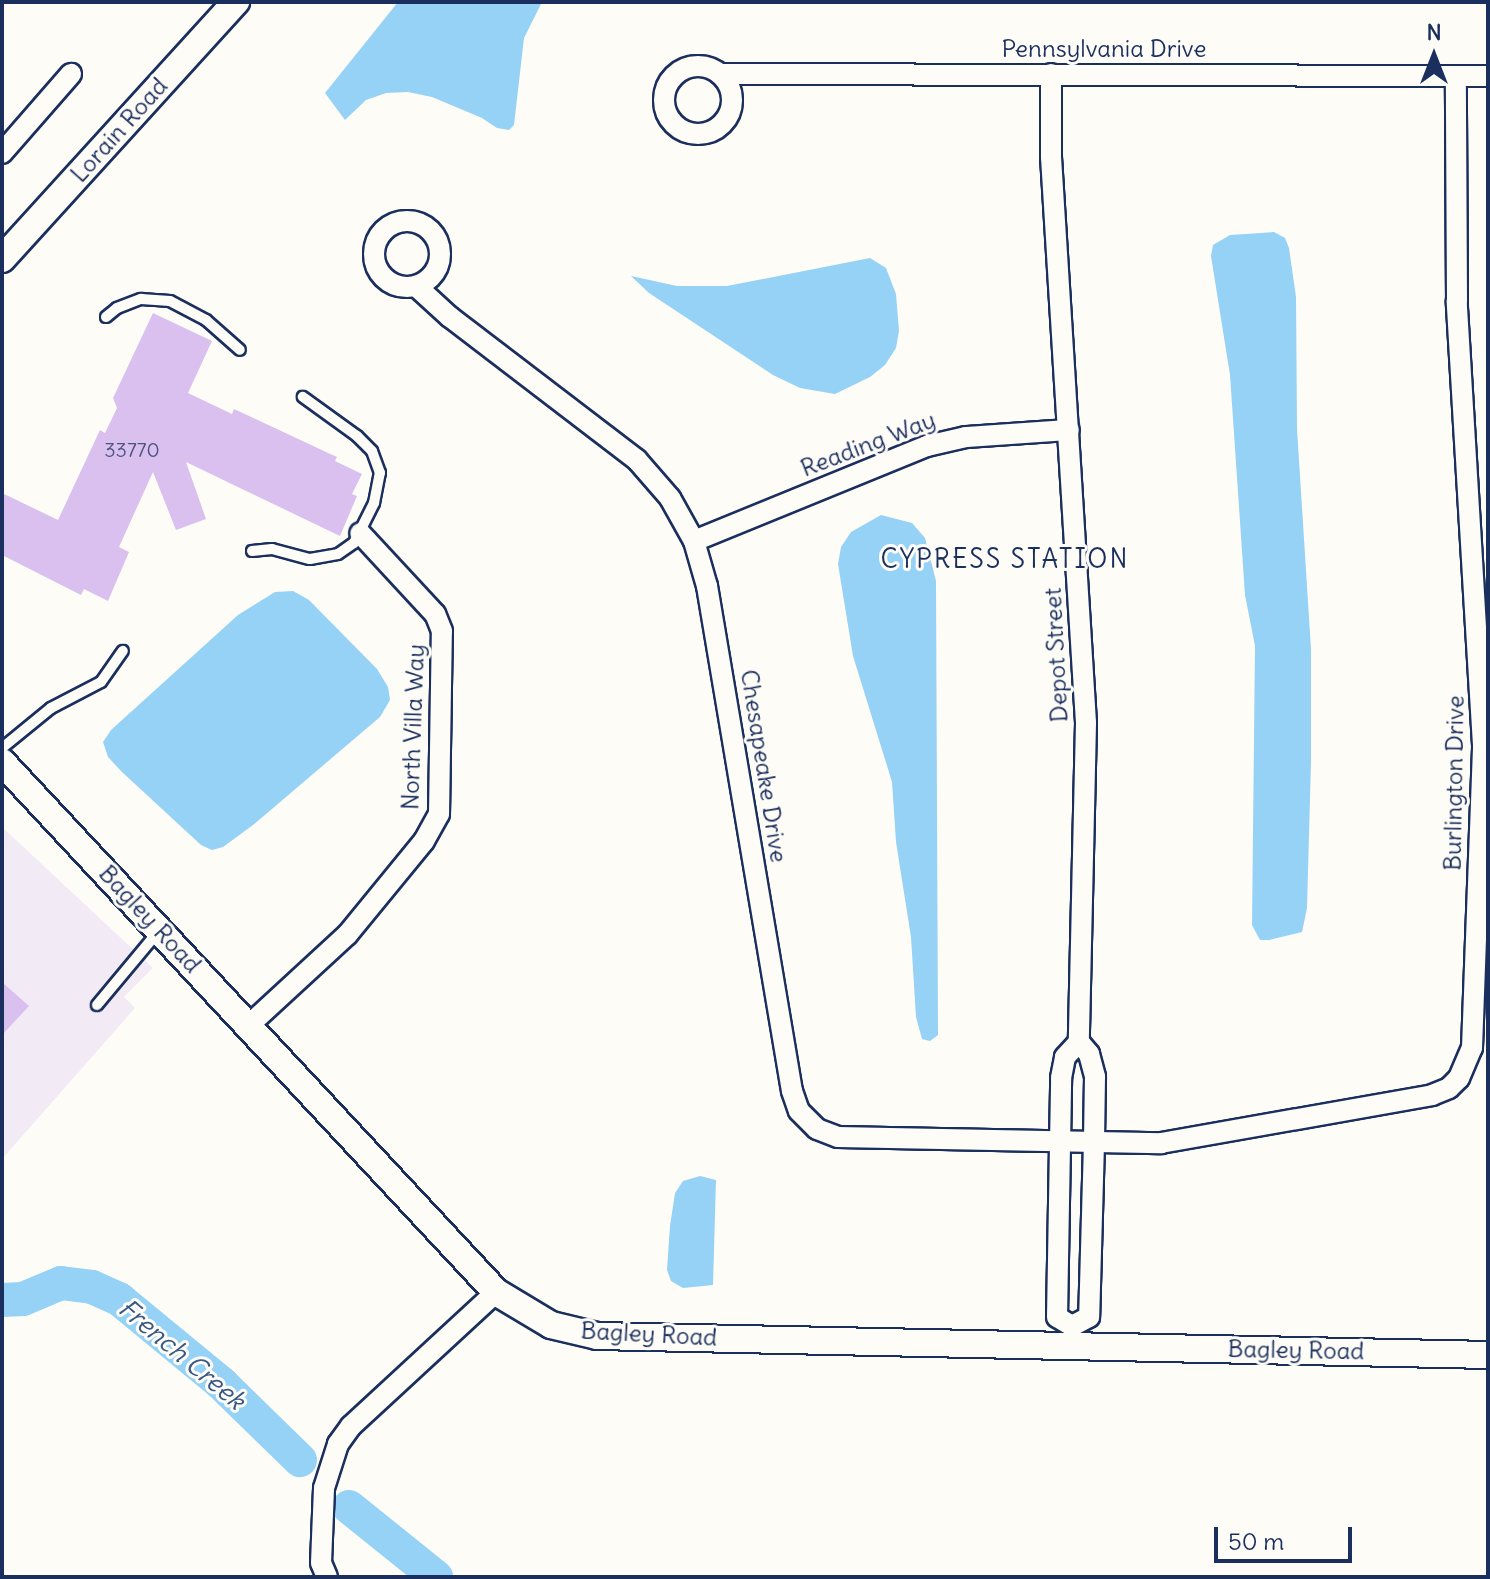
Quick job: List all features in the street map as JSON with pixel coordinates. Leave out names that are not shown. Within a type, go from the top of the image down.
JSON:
[{"type":"street","name":"Lorain Road","points":[[2,259],[236,2]]},
{"type":"street","points":[[2,153],[71,74]]},
{"type":"street","name":"Pennsylvania Drive","points":[[720,74],[1488,76]]},
{"type":"street","name":"Depot Street","points":[[1051,74],[1051,157],[1086,723],[1079,1042],[1089,1054],[1095,1077],[1089,1317],[1072,1335],[1057,1317],[1059,1141],[1061,1069],[1065,1057],[1079,1042]]},
{"type":"street","name":"Burlington Drive","points":[[1059,1141],[1179,1141],[1432,1095],[1449,1088],[1466,1068],[1473,1036],[1483,720],[1457,301],[1456,76]]},
{"type":"street","name":"Chesapeake Drive","points":[[416,286],[450,317],[637,460],[670,498],[694,541],[707,586],[788,1069],[799,1111],[817,1129],[838,1137],[1059,1141]]},
{"type":"street","name":"Reading Way","points":[[694,541],[946,440],[1069,430]]},
{"type":"street","name":"North Villa Way","points":[[249,1025],[347,935],[424,841],[439,814],[442,631],[435,614],[381,551],[360,533]]},
{"type":"street","name":"Bagley Road","points":[[2,762],[161,929],[496,1292],[522,1311],[551,1325],[597,1336],[1072,1335],[1488,1355]]},
{"type":"street","points":[[327,1577],[321,1563],[324,1488],[338,1444],[351,1426],[496,1292]]},
{"type":"lane","points":[[106,317],[117,308],[141,299],[170,301],[206,320],[240,350]]},
{"type":"lane","points":[[252,551],[272,549],[319,559],[347,549],[360,533],[378,493],[377,461],[357,436],[303,397]]},
{"type":"lane","points":[[2,748],[51,708],[101,682],[123,651]]},
{"type":"lane","points":[[97,1005],[161,929]]},
{"type":"shaded area","points":[[2,827],[153,968],[124,997],[135,1008],[2,1159]]},
{"type":"water","points":[[398,2],[542,2],[524,38],[514,125],[509,130],[497,128],[482,118],[432,97],[408,92],[386,93],[366,100],[345,120],[325,93]]},
{"type":"water","points":[[1274,232],[1285,238],[1289,248],[1296,297],[1297,429],[1311,649],[1311,762],[1307,908],[1302,932],[1260,940],[1252,925],[1255,646],[1245,595],[1230,375],[1211,256],[1213,245],[1230,235]]},
{"type":"water","points":[[870,258],[886,268],[896,294],[899,331],[896,348],[885,365],[870,377],[835,394],[800,388],[773,375],[649,293],[631,276],[677,286],[727,286]]},
{"type":"water","points":[[881,515],[912,523],[925,538],[936,581],[938,1035],[930,1041],[922,1039],[916,1017],[911,937],[896,842],[892,782],[853,656],[838,564],[841,547],[851,532]]},
{"type":"water","points":[[293,591],[309,600],[377,669],[388,687],[390,700],[380,717],[253,825],[223,847],[212,850],[201,845],[122,772],[108,757],[103,742],[111,730],[238,615],[275,592]]},
{"type":"water","points":[[700,1176],[716,1180],[713,1285],[683,1288],[671,1281],[667,1270],[675,1193],[683,1181]]},
{"type":"building","points":[[153,313],[212,341],[188,393],[232,414],[234,409],[337,457],[335,461],[362,474],[352,494],[357,496],[340,536],[186,462],[206,519],[176,530],[153,472],[119,547],[129,552],[108,601],[84,589],[81,595],[2,555],[2,493],[58,520],[100,430],[105,433],[117,408],[113,398]]},
{"type":"building","points":[[2,982],[29,1006],[2,1035]]},
{"type":"waterway","name":"French Creek","points":[[2,1300],[23,1299],[61,1283],[92,1287],[119,1299],[222,1384],[300,1460]]},
{"type":"waterway","name":"French Creek","points":[[349,1507],[436,1577]]},
{"type":"district","name":"CYPRESS STATION","points":[[1005,559]]}]
